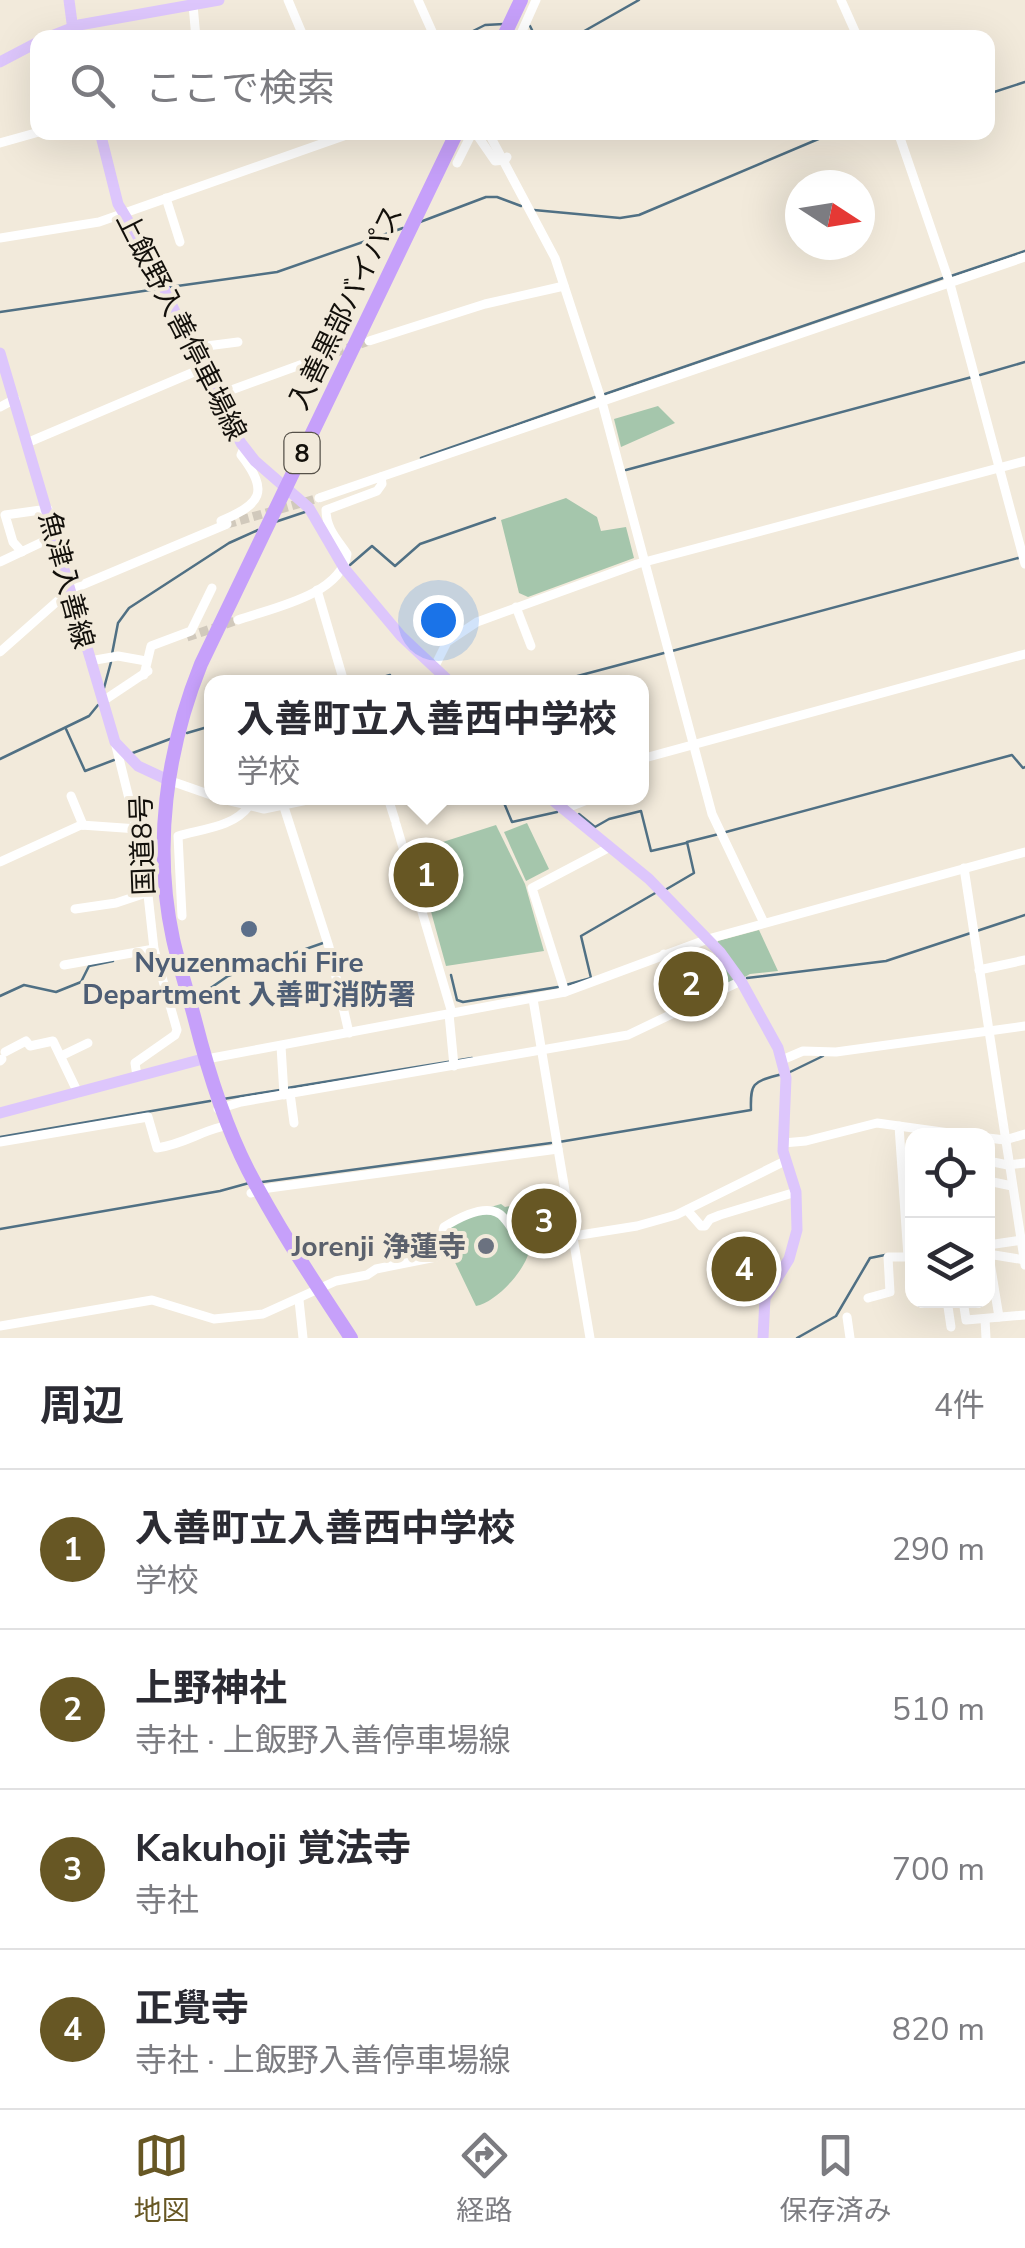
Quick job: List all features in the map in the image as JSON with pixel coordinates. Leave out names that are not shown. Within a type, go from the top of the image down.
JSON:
[{"type":"highway","points":[[507,30],[521,0]]},
{"type":"highway","name":"入善黒部バイパス","points":[[168,780],[178,726],[201,664],[453,140]]},
{"type":"highway","name":"国道8号","points":[[168,780],[158,798],[156,823],[165,939],[218,1108],[255,1192]]},
{"type":"highway","name":"国道8号","points":[[218,1108],[221,1128],[310,1294],[343,1338]]},
{"type":"highway","name":"国道8号","points":[[310,1294],[351,1338]]},
{"type":"main road","points":[[69,0],[74,30]]},
{"type":"main road","points":[[81,30],[141,12],[218,0]]},
{"type":"main road","points":[[0,62],[30,46]]},
{"type":"main road","name":"上飯野入善停車場線","points":[[102,140],[123,214],[150,257],[201,369],[244,448],[309,508],[344,568],[401,636],[443,675]]},
{"type":"main road","name":"魚津入善線","points":[[0,353],[114,742]]},
{"type":"main road","points":[[114,742],[138,766],[168,780]]},
{"type":"main road","points":[[559,805],[649,879],[708,939],[742,981],[782,1060],[786,1078],[783,1143],[796,1192],[797,1221],[793,1249],[766,1298],[763,1338]]},
{"type":"main road","points":[[2,1109],[202,1060]]},
{"type":"street","points":[[288,0],[301,30]]},
{"type":"street","points":[[418,0],[432,30]]},
{"type":"street","points":[[522,30],[536,0]]},
{"type":"street","points":[[841,0],[854,30]]},
{"type":"street","points":[[197,30],[200,3]]},
{"type":"street","points":[[0,144],[30,135]]},
{"type":"street","points":[[0,238],[99,222],[332,140]]},
{"type":"street","points":[[456,163],[469,140]]},
{"type":"street","points":[[481,140],[495,160],[505,160]]},
{"type":"street","points":[[495,140],[542,229],[564,286],[602,402],[712,814],[764,923]]},
{"type":"street","points":[[901,140],[950,284],[1024,557]]},
{"type":"street","points":[[166,198],[180,242]]},
{"type":"street","points":[[319,498],[1025,258]]},
{"type":"street","points":[[369,342],[484,304],[564,286]]},
{"type":"street","points":[[192,348],[238,342]]},
{"type":"street","points":[[215,396],[322,357]]},
{"type":"street","points":[[29,442],[201,369]]},
{"type":"street","points":[[0,408],[15,400]]},
{"type":"street","points":[[187,542],[188,536],[248,510],[259,490],[258,476],[241,455],[244,448]]},
{"type":"street","points":[[435,666],[454,636],[478,622],[642,562],[1025,461]]},
{"type":"street","points":[[238,620],[298,601],[344,568],[347,554],[326,520],[326,510],[377,491],[381,477]]},
{"type":"street","points":[[22,552],[14,542],[5,515],[48,509]]},
{"type":"street","points":[[0,652],[70,590],[227,524]]},
{"type":"street","points":[[0,562],[55,536]]},
{"type":"street","points":[[144,676],[151,646],[191,631],[212,588]]},
{"type":"street","points":[[317,590],[342,675]]},
{"type":"street","points":[[516,607],[531,646]]},
{"type":"street","points":[[103,701],[144,676],[154,652],[188,637]]},
{"type":"street","points":[[649,757],[1025,654]]},
{"type":"street","points":[[90,662],[118,656],[146,661]]},
{"type":"street","points":[[114,742],[138,829],[154,949],[176,1030],[175,1035],[135,1064],[137,1076]]},
{"type":"street","points":[[168,780],[204,793]]},
{"type":"street","points":[[71,796],[83,825]]},
{"type":"street","points":[[246,805],[291,805]]},
{"type":"street","points":[[393,805],[451,1014],[454,1066]]},
{"type":"street","points":[[564,809],[574,805]]},
{"type":"street","points":[[182,916],[178,836],[233,820],[249,806]]},
{"type":"street","points":[[284,807],[329,947],[349,1033]]},
{"type":"street","points":[[0,862],[83,825],[138,829]]},
{"type":"street","points":[[565,992],[532,888],[610,847]]},
{"type":"street","points":[[202,1060],[565,992],[708,939],[1025,852]]},
{"type":"street","points":[[964,868],[1025,1262],[995,1253]]},
{"type":"street","points":[[75,909],[146,893]]},
{"type":"street","points":[[64,965],[154,949]]},
{"type":"street","points":[[664,954],[682,1010]]},
{"type":"street","points":[[978,970],[1025,960]]},
{"type":"street","points":[[218,1108],[628,1035],[742,981]]},
{"type":"street","points":[[532,999],[590,1338]]},
{"type":"street","points":[[782,1060],[803,1051],[836,1052],[1025,1026]]},
{"type":"street","points":[[2,1057],[26,1041],[30,1046],[49,1040],[78,1092]]},
{"type":"street","points":[[61,1056],[88,1043]]},
{"type":"street","points":[[281,1046],[294,1123]]},
{"type":"street","points":[[0,1142],[148,1118],[158,1148],[182,1144],[221,1128]]},
{"type":"street","points":[[783,1143],[806,1141],[877,1122],[910,1128]]},
{"type":"street","points":[[899,1126],[907,1218]]},
{"type":"street","points":[[995,1139],[1025,1134]]},
{"type":"street","points":[[255,1192],[558,1149]]},
{"type":"street","points":[[0,1326],[152,1300],[214,1319],[272,1312],[336,1282],[376,1269],[436,1258],[444,1227],[486,1210],[496,1210],[505,1218],[524,1244],[574,1237],[638,1226],[687,1210],[785,1161]]},
{"type":"street","points":[[995,1162],[1025,1162]]},
{"type":"street","points":[[995,1182],[1025,1181]]},
{"type":"street","points":[[687,1210],[700,1226],[706,1226],[710,1219],[720,1215],[796,1192]]},
{"type":"street","points":[[995,1249],[1023,1240]]},
{"type":"street","points":[[868,1298],[890,1292],[888,1258],[905,1257]]},
{"type":"street","points":[[995,1293],[999,1317]]},
{"type":"street","points":[[302,1338],[310,1294]]},
{"type":"street","points":[[947,1308],[951,1327]]},
{"type":"street","points":[[964,1308],[966,1320],[1025,1315]]},
{"type":"street","points":[[847,1317],[850,1338]]},
{"type":"street","points":[[985,1319],[986,1338]]},
{"type":"green space","points":[[658,406],[675,423],[621,447],[614,419]]},
{"type":"green space","points":[[566,498],[597,517],[601,531],[626,527],[634,558],[528,597],[519,593],[501,520]]},
{"type":"green space","points":[[527,823],[549,869],[526,881],[504,832]]},
{"type":"green space","points":[[496,825],[525,884],[544,951],[446,966],[419,868],[424,848]]},
{"type":"green space","points":[[759,930],[778,971],[743,978],[717,945],[718,941]]},
{"type":"green space","points":[[720,955],[738,980],[683,1006],[671,971]]},
{"type":"green space","points":[[558,1196],[567,1241],[529,1251],[509,1284],[492,1299],[476,1306],[439,1236],[470,1213]]},
{"type":"waterway","points":[[586,30],[639,0]]},
{"type":"waterway","points":[[475,30],[504,24]]},
{"type":"waterway","points":[[530,26],[532,30]]},
{"type":"waterway","points":[[995,92],[1025,82]]},
{"type":"waterway","points":[[534,210],[620,218],[639,215],[816,140]]},
{"type":"waterway","points":[[420,222],[486,197],[521,206]]},
{"type":"waterway","points":[[170,287],[277,272],[403,228]]},
{"type":"waterway","points":[[951,276],[1025,251]]},
{"type":"waterway","points":[[605,394],[943,278]]},
{"type":"waterway","points":[[0,312],[157,289]]},
{"type":"waterway","points":[[980,375],[1025,362]]},
{"type":"waterway","points":[[626,470],[972,377]]},
{"type":"waterway","points":[[421,458],[598,396]]},
{"type":"waterway","points":[[275,522],[305,512]]},
{"type":"waterway","points":[[350,565],[372,546],[395,566],[420,544],[495,518]]},
{"type":"waterway","points":[[112,654],[118,623],[129,608],[229,543],[258,530]]},
{"type":"waterway","points":[[672,651],[1022,557]]},
{"type":"waterway","points":[[581,675],[664,653]]},
{"type":"waterway","points":[[104,688],[111,662]]},
{"type":"waterway","points":[[0,759],[89,716],[98,705]]},
{"type":"waterway","points":[[187,733],[204,728]]},
{"type":"waterway","points":[[66,729],[85,771],[114,760]]},
{"type":"waterway","points":[[130,754],[170,739]]},
{"type":"waterway","points":[[726,832],[1012,755],[1025,767]]},
{"type":"waterway","points":[[505,805],[512,822],[557,812]]},
{"type":"waterway","points":[[579,814],[595,827],[641,811],[651,851],[686,843]]},
{"type":"waterway","points":[[665,890],[694,873],[687,842],[719,834]]},
{"type":"waterway","points":[[566,985],[591,978],[581,936],[657,892]]},
{"type":"waterway","points":[[747,978],[886,961],[1025,915]]},
{"type":"waterway","points":[[199,996],[228,976],[323,943]]},
{"type":"waterway","points":[[0,996],[24,985],[56,992],[81,982],[89,966],[113,961]]},
{"type":"waterway","points":[[451,975],[457,1000],[463,1002],[558,987]]},
{"type":"waterway","points":[[790,1072],[823,1056]]},
{"type":"waterway","points":[[287,1088],[472,1058]]},
{"type":"waterway","points":[[559,1142],[751,1110],[751,1093],[756,1084],[782,1074]]},
{"type":"waterway","points":[[223,1099],[280,1090]]},
{"type":"waterway","points":[[0,1137],[210,1101]]},
{"type":"waterway","points":[[262,1182],[551,1143]]},
{"type":"waterway","points":[[0,1229],[249,1183]]},
{"type":"waterway","points":[[797,1338],[836,1316],[870,1258],[885,1255]]},
{"type":"tunnel","points":[[322,357],[369,341]]},
{"type":"tunnel","points":[[227,524],[319,498]]},
{"type":"tunnel","points":[[187,637],[238,620]]},
{"type":"place","name":"入善町立入善西中学校","points":[[426,875]]},
{"type":"place","name":"Nyuzenmachi Fire Department 入善町消防署","points":[[249,929]]},
{"type":"place","name":"上野神社","points":[[691,984]]},
{"type":"place","name":"Kakuhoji 覚法寺","points":[[544,1221]]},
{"type":"place","name":"Jorenji 浄蓮寺","points":[[486,1246]]},
{"type":"place","name":"正覺寺","points":[[744,1269]]}]
